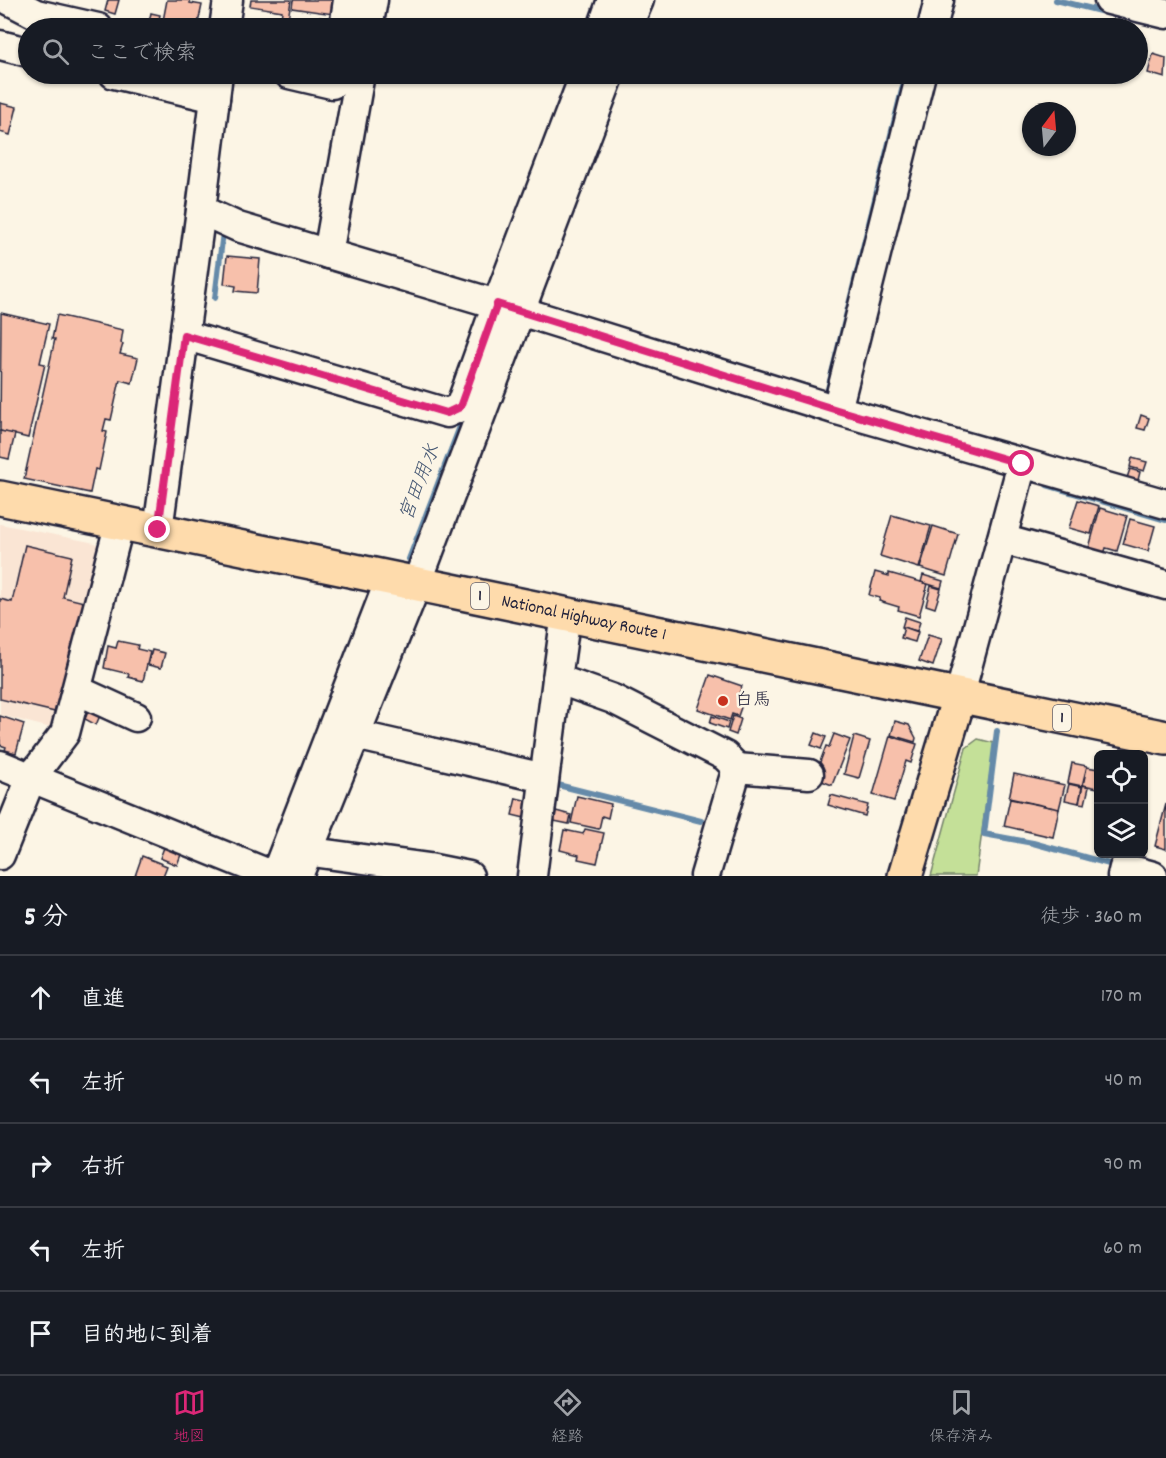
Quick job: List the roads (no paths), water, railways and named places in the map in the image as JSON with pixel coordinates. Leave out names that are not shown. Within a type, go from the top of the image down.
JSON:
[{"type":"main road","name":"National Highway Route 1","points":[[0,498],[1166,738]]},
{"type":"main road","points":[[905,876],[959,697]]},
{"type":"street","points":[[9,0],[36,14],[54,18]]},
{"type":"street","points":[[225,18],[228,0]]},
{"type":"street","points":[[345,18],[348,0]]},
{"type":"street","points":[[370,18],[373,0]]},
{"type":"street","points":[[606,18],[612,0]]},
{"type":"street","points":[[631,18],[639,0]]},
{"type":"street","points":[[934,18],[939,0]]},
{"type":"street","points":[[1109,0],[1166,14]]},
{"type":"street","points":[[0,45],[18,50]]},
{"type":"street","points":[[158,530],[217,86],[200,84]]},
{"type":"street","points":[[328,254],[358,84]]},
{"type":"street","points":[[297,859],[508,307],[582,84]]},
{"type":"street","points":[[184,335],[447,413],[460,407],[508,307],[606,84]]},
{"type":"street","points":[[837,410],[918,84]]},
{"type":"street","points":[[201,210],[238,227],[508,307],[837,410],[1166,504]]},
{"type":"street","points":[[959,697],[1022,464]]},
{"type":"street","points":[[0,855],[32,778],[66,733],[120,522]]},
{"type":"street","points":[[1002,538],[1166,585]]},
{"type":"street","points":[[0,765],[274,876],[297,859],[355,735],[404,580]]},
{"type":"street","points":[[532,876],[566,614]]},
{"type":"street","points":[[557,679],[613,699],[726,756],[737,768],[809,774]]},
{"type":"street","points":[[77,690],[136,717]]},
{"type":"street","points":[[355,735],[544,778]]},
{"type":"street","points":[[705,876],[737,768]]},
{"type":"street","points":[[297,859],[429,868],[470,876]]},
{"type":"street","points":[[1122,876],[1124,868],[1153,876]]},
{"type":"waterway","points":[[1056,0],[1104,12]]},
{"type":"waterway","points":[[827,393],[904,84]]},
{"type":"waterway","points":[[215,298],[223,232],[228,234]]},
{"type":"waterway","name":"宮田用水","points":[[409,559],[464,416]]},
{"type":"waterway","points":[[1047,485],[1166,520]]},
{"type":"waterway","points":[[997,731],[984,834],[1033,843],[1113,865]]},
{"type":"waterway","points":[[554,784],[701,821]]},
{"type":"place","name":"白馬","points":[[723,701]]}]
